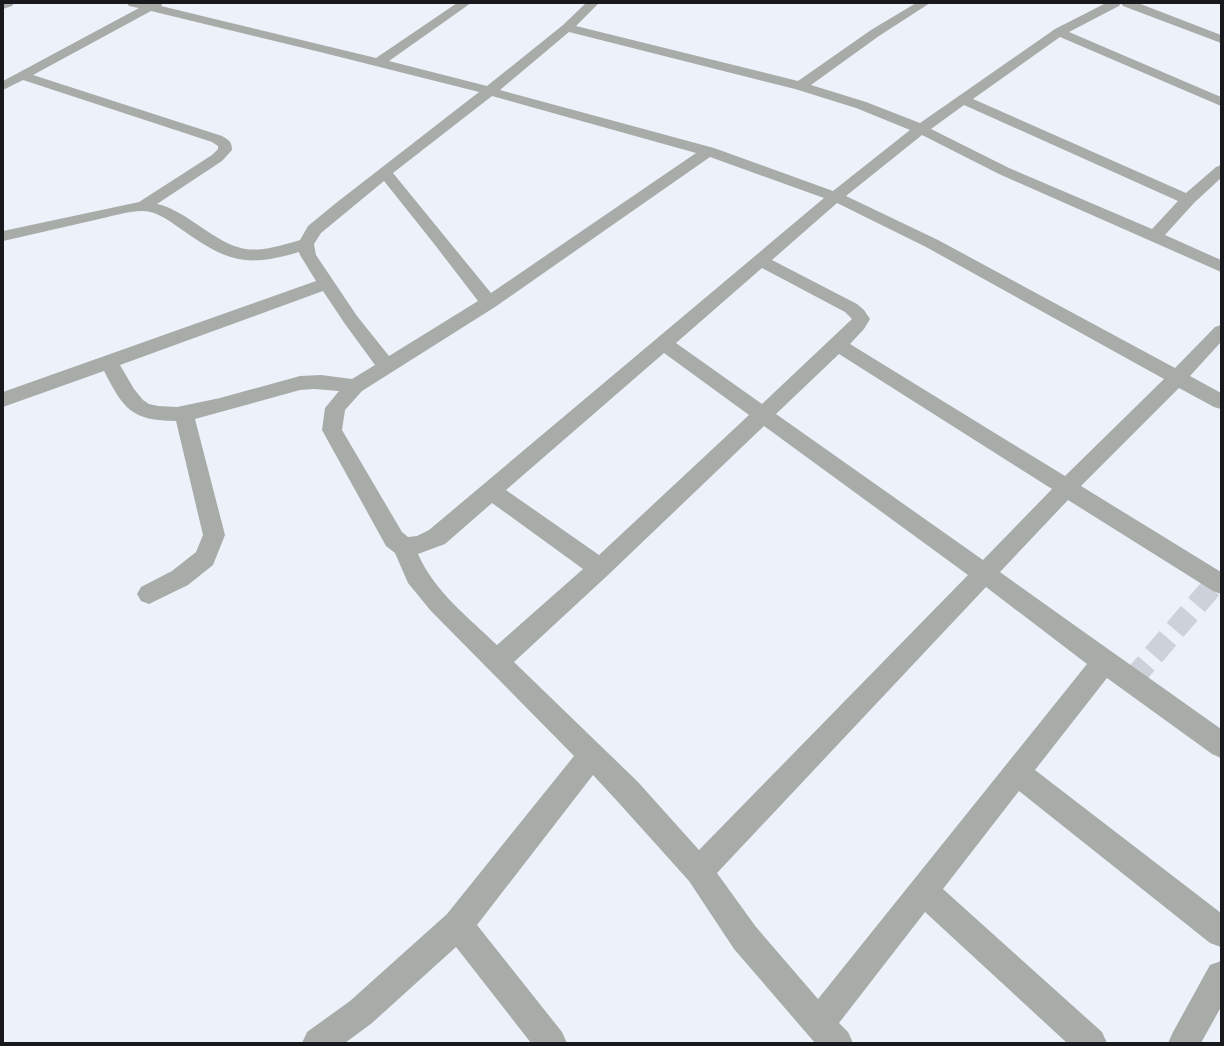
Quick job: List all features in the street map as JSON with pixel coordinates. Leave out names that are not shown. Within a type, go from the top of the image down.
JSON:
[{"type":"street","points":[[3,5],[8,3]]},
{"type":"street","points":[[133,3],[154,5],[379,62],[708,151],[835,197],[960,259],[1221,402]]},
{"type":"street","points":[[379,62],[462,3]]},
{"type":"street","points":[[387,368],[351,320],[308,255],[306,244],[314,230],[490,91],[567,28],[593,3]]},
{"type":"street","points":[[800,86],[875,33],[924,3]]},
{"type":"street","points":[[404,547],[419,545],[437,537],[835,197],[904,141],[1059,32],[1115,3]]},
{"type":"street","points":[[1127,3],[1221,39]]},
{"type":"street","points":[[3,86],[154,5]]},
{"type":"street","points":[[1203,32],[1221,25]]},
{"type":"street","points":[[567,28],[800,86],[868,107],[921,129],[1002,170],[1155,236],[1221,267]]},
{"type":"street","points":[[1059,32],[1221,102]]},
{"type":"street","points":[[23,76],[218,139],[225,144],[225,150],[217,158],[144,206]]},
{"type":"street","points":[[962,99],[1188,200]]},
{"type":"street","points":[[708,151],[489,303],[387,368],[355,386],[335,408],[332,430],[394,539],[404,547],[416,576],[439,604],[590,756],[628,792],[699,870],[745,938],[827,1033],[924,891],[1104,662]]},
{"type":"street","points":[[1155,236],[1188,200],[1221,170]]},
{"type":"street","points":[[385,173],[441,241],[489,303]]},
{"type":"street","points":[[3,236],[122,208],[144,206],[158,209],[173,216],[214,244],[230,252],[251,256],[273,254],[306,244]]},
{"type":"street","points":[[496,662],[600,568],[858,325],[860,319],[858,314],[761,261]]},
{"type":"street","points":[[3,400],[327,283]]},
{"type":"street","points":[[699,870],[1067,487],[1177,378],[1221,330]]},
{"type":"street","points":[[664,344],[1221,745]]},
{"type":"street","points":[[838,344],[1221,584]]},
{"type":"street","points":[[109,362],[129,397],[142,408],[158,414],[184,413],[301,383],[324,382],[355,386]]},
{"type":"street","points":[[149,594],[180,578],[205,558],[214,535],[184,413]]},
{"type":"street","points":[[491,491],[600,568]]},
{"type":"street","points":[[318,1043],[361,1012],[458,925],[590,756]]},
{"type":"street","points":[[1017,772],[1221,932]]},
{"type":"street","points":[[924,891],[1091,1043]]},
{"type":"street","points":[[458,925],[551,1043]]},
{"type":"street","points":[[1184,1043],[1221,976]]},
{"type":"tunnel","points":[[1132,680],[1217,581]]}]
